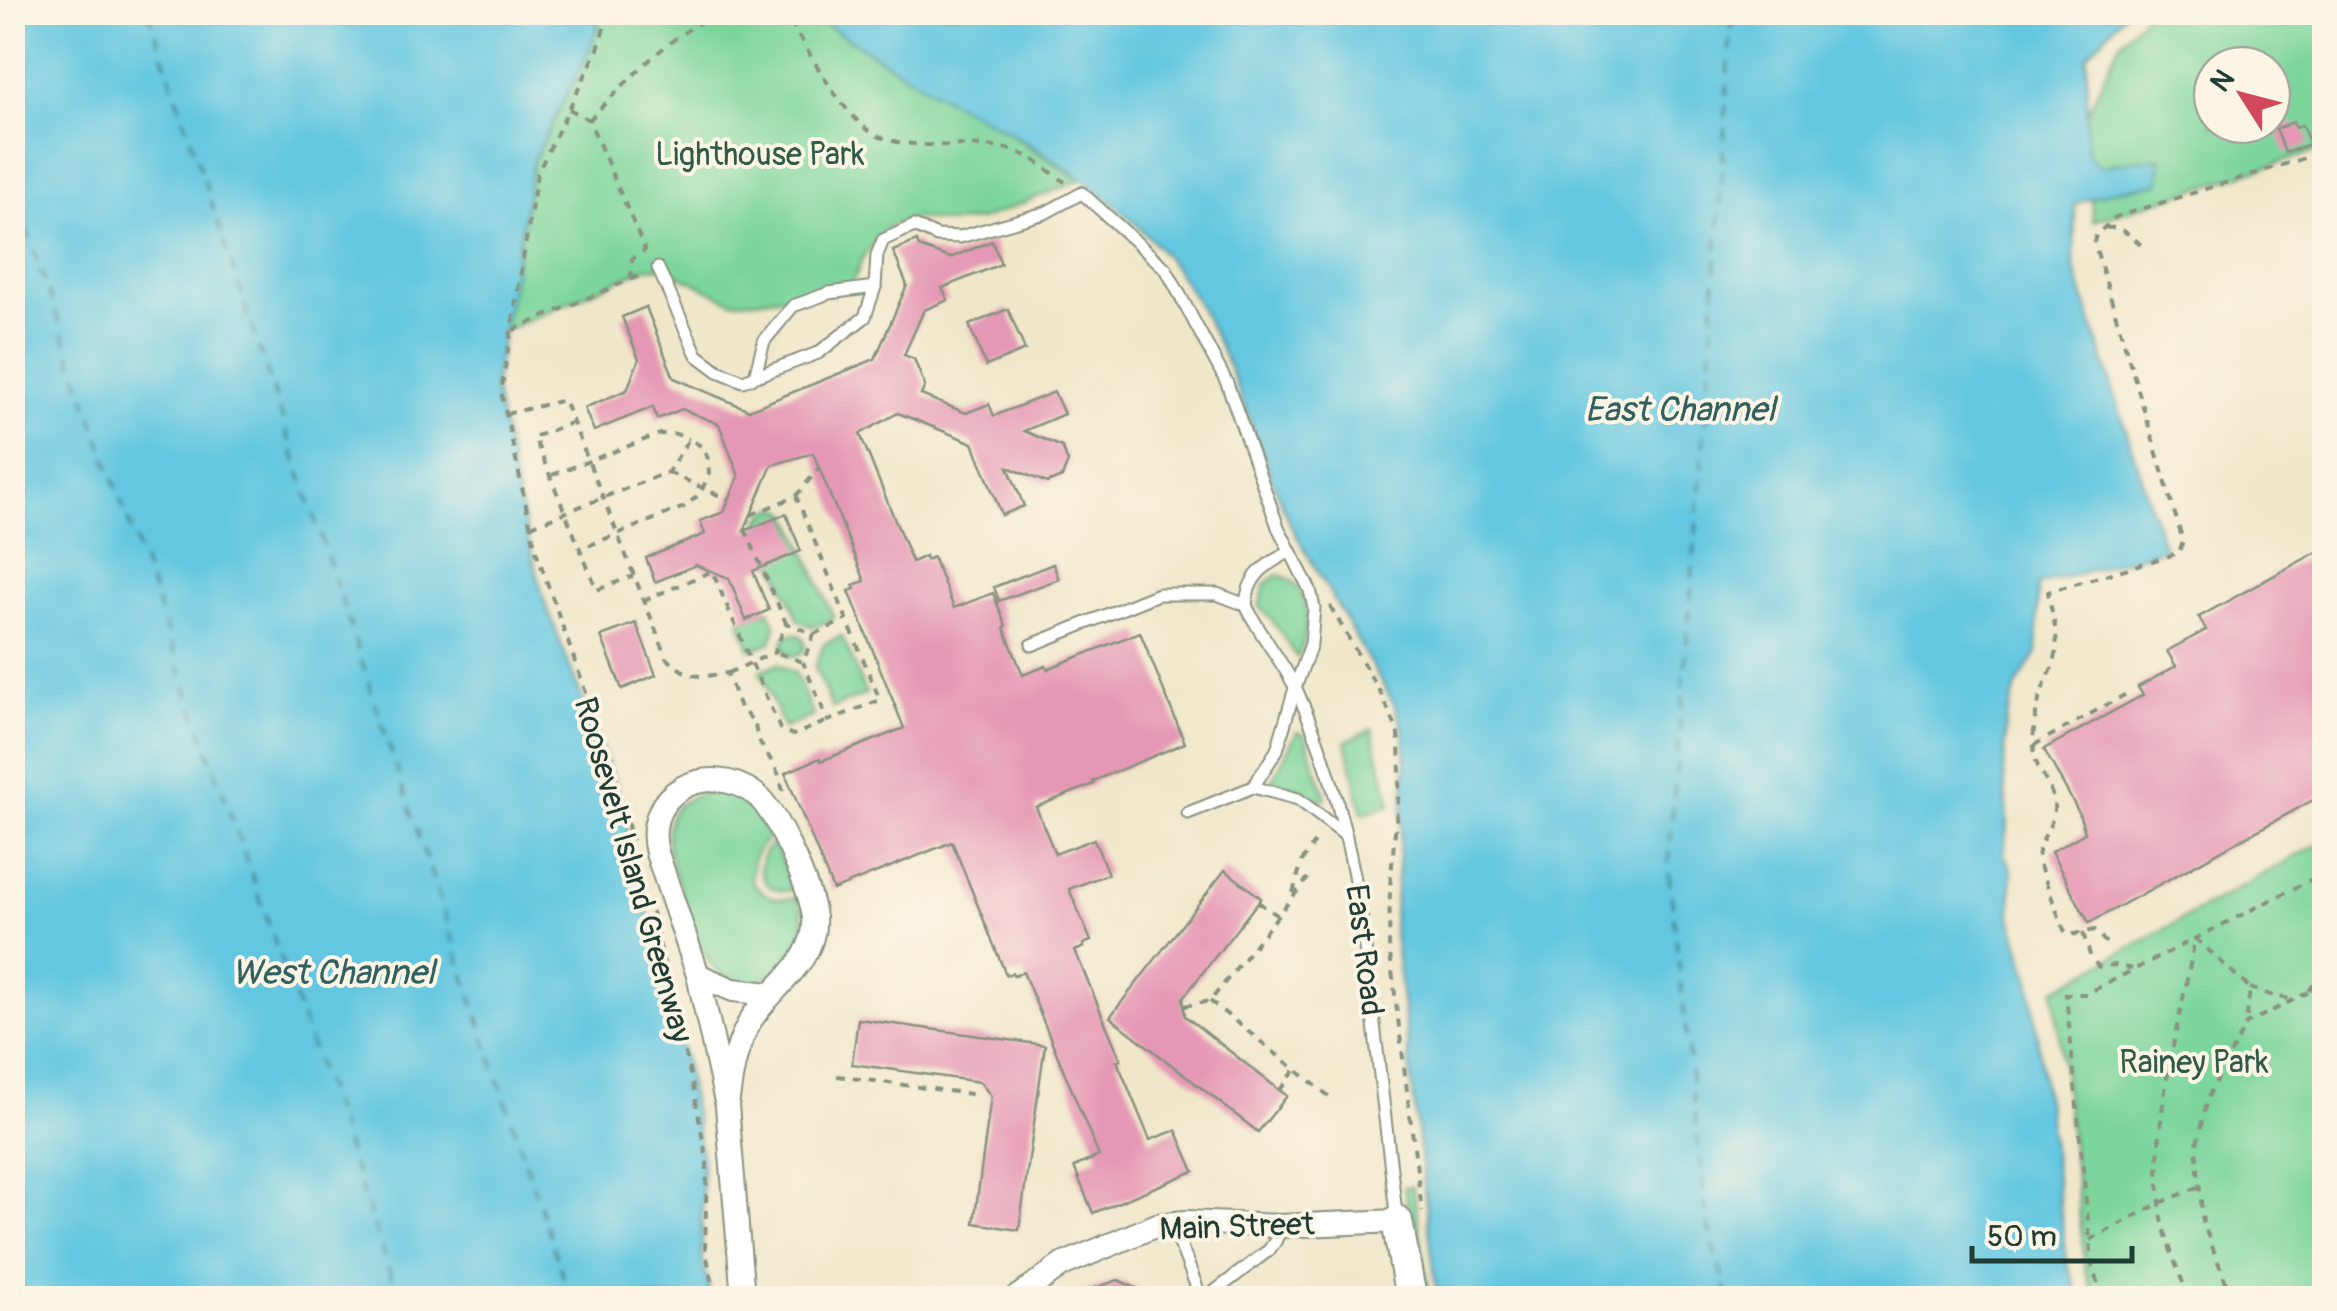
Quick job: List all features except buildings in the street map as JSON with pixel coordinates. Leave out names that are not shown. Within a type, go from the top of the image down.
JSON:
[{"type":"street","points":[[727,1106],[736,1052],[748,1024],[800,962],[814,927],[810,899],[768,806],[740,785],[715,779],[677,792],[660,807],[654,828],[657,853],[698,975],[727,1106],[743,1298]]},
{"type":"street","points":[[698,975],[733,990],[770,994]]},
{"type":"street","name":"Main Street","points":[[1016,1298],[1062,1265],[1148,1228],[1172,1223],[1280,1226],[1410,1222]]},
{"type":"street","points":[[1410,1222],[1411,1298]]},
{"type":"lane","points":[[658,268],[697,355],[718,371],[743,381],[818,353],[865,317],[883,240],[914,226],[938,236],[960,238],[1045,213],[1082,193],[1166,269],[1227,383],[1278,527],[1310,590],[1314,608],[1311,644],[1277,750],[1253,787],[1188,813]]},
{"type":"lane","points":[[755,376],[764,341],[794,306],[829,293],[875,287]]},
{"type":"lane","points":[[1032,645],[1158,594],[1217,594],[1246,605],[1250,584],[1258,570],[1289,552]]},
{"type":"lane","name":"East Road","points":[[1246,605],[1295,688],[1328,769],[1346,836],[1410,1222]]},
{"type":"lane","points":[[1253,787],[1298,799],[1346,836]]},
{"type":"lane","points":[[1172,1223],[1203,1298],[1269,1250],[1280,1226]]},
{"type":"path","name":"Roosevelt Island Greenway","points":[[603,12],[605,24],[598,49],[536,174],[501,392],[548,586],[610,761],[636,853]]},
{"type":"path","points":[[590,120],[682,33],[710,16],[728,12]]},
{"type":"path","points":[[778,12],[791,24],[851,115],[872,132],[890,141],[1021,153],[1082,193]]},
{"type":"path","points":[[2316,12],[2324,18]]},
{"type":"path","points":[[569,108],[590,120],[645,250],[632,259],[631,280]]},
{"type":"path","points":[[2106,943],[2095,930],[2070,935],[2064,930],[2038,861],[2038,849],[2054,812],[2050,788],[2038,767],[2034,745],[2041,694],[2056,654],[2048,592],[2172,555],[2179,552],[2183,541],[2095,249],[2096,236],[2116,218],[2324,152]]},
{"type":"path","points":[[2106,228],[2114,227],[2130,235],[2145,249]]},
{"type":"path","points":[[512,330],[658,268]]},
{"type":"path","points":[[506,414],[564,400],[667,658],[680,672],[704,677],[728,673],[775,652],[803,662]]},
{"type":"path","points":[[573,422],[534,438],[597,590],[633,576]]},
{"type":"path","points":[[550,476],[660,434],[676,434],[688,440],[703,448],[708,459],[710,474],[700,494],[684,508],[580,550]]},
{"type":"path","points":[[531,526],[668,472],[688,440]]},
{"type":"path","points":[[750,515],[796,496],[818,468]]},
{"type":"path","points":[[668,472],[730,500]]},
{"type":"path","points":[[643,601],[712,571],[780,729],[793,735],[880,700],[796,496]]},
{"type":"path","points":[[745,529],[786,624],[775,652]]},
{"type":"path","points":[[1325,597],[1381,694],[1399,742],[1388,946],[1410,1222]]},
{"type":"path","points":[[786,624],[814,634],[847,620]]},
{"type":"path","points":[[814,634],[803,662],[828,720]]},
{"type":"path","points":[[728,673],[740,708],[755,723],[762,750],[775,768],[786,799]]},
{"type":"path","points":[[2034,745],[2128,693]]},
{"type":"path","points":[[1293,897],[1302,861],[1318,838]]},
{"type":"path","points":[[2104,1298],[2093,1271],[2066,994],[2086,994],[2324,873]]},
{"type":"path","points":[[1184,1006],[1210,1001],[1308,878]]},
{"type":"path","points":[[1258,902],[1278,916]]},
{"type":"path","name":"Roosevelt Island Greenway","points":[[651,908],[694,1091],[706,1162],[705,1249],[716,1298]]},
{"type":"path","points":[[2246,1024],[2309,992],[2318,980],[2324,925]]},
{"type":"path","points":[[2083,933],[2091,958],[2099,966],[2133,969]]},
{"type":"path","points":[[2195,938],[2250,988],[2295,999]]},
{"type":"path","points":[[2189,1298],[2166,1237],[2158,1146],[2195,938]]},
{"type":"path","points":[[2232,1298],[2203,1222],[2196,1148],[2207,1098],[2246,1024],[2250,988]]},
{"type":"path","points":[[2309,992],[2324,995]]},
{"type":"path","points":[[1210,1001],[1335,1101]]},
{"type":"path","points":[[1280,1090],[1296,1070]]},
{"type":"path","points":[[837,1076],[978,1094]]},
{"type":"path","points":[[2090,1240],[2199,1186]]},
{"type":"green space","name":"Lighthouse Park","points":[[596,13],[807,13],[1081,180],[980,220],[950,223],[917,218],[888,226],[863,257],[847,286],[731,301],[662,267],[645,268],[504,331],[533,161],[589,52],[598,26]]},
{"type":"green space","points":[[2146,13],[2324,13],[2324,149],[2093,221],[2091,198],[2159,183],[2160,158],[2099,167],[2087,153],[2087,114],[2119,44]]},
{"type":"green space","points":[[781,508],[789,513],[834,618],[814,627],[799,621],[758,525],[766,512]]},
{"type":"green space","points":[[1277,575],[1297,587],[1306,609],[1305,635],[1297,658],[1259,607],[1265,585]]},
{"type":"green space","points":[[769,610],[776,627],[771,642],[751,650],[740,622]]},
{"type":"green space","points":[[794,634],[802,637],[802,653],[794,656],[786,653],[783,645],[786,637]]},
{"type":"green space","points":[[842,636],[866,694],[832,708],[815,667],[824,644]]},
{"type":"green space","points":[[778,664],[796,674],[813,716],[784,728],[760,671]]},
{"type":"green space","points":[[1372,729],[1391,805],[1363,814],[1346,741]]},
{"type":"green space","points":[[1297,732],[1305,735],[1326,797],[1323,801],[1272,781]]},
{"type":"green space","points":[[707,791],[739,796],[760,814],[772,834],[755,855],[752,883],[773,898],[798,898],[802,912],[802,935],[789,961],[753,981],[727,977],[708,960],[670,857],[668,833],[672,814],[685,801]]},
{"type":"green space","name":"Rainey Park","points":[[2324,841],[2324,1298],[2096,1298],[2086,1272],[2054,990]]},
{"type":"green space","points":[[774,843],[793,890],[773,888],[762,876],[762,859]]},
{"type":"green space","points":[[1404,1187],[1413,1187],[1430,1298],[1423,1298]]},
{"type":"water","name":"West Channel","points":[[12,13],[596,13],[598,26],[589,52],[533,161],[494,387],[544,600],[616,786],[685,1061],[702,1159],[702,1256],[711,1298],[13,1298]]},
{"type":"water","name":"East Channel","points":[[807,13],[2125,13],[2087,56],[2087,153],[2100,167],[2161,158],[2159,183],[2110,191],[2075,204],[2074,267],[2164,549],[2038,585],[2037,653],[2017,685],[2006,719],[2004,771],[2004,854],[2012,871],[2011,917],[2030,980],[2067,1261],[2080,1298],[1437,1298],[1393,926],[1406,767],[1404,732],[1394,704],[1290,524],[1204,315],[1170,262],[1108,199],[1035,148],[914,80]]},
{"type":"ferry route","points":[[149,12],[570,1298]]},
{"type":"ferry route","points":[[1728,1298],[1707,1222],[1668,867],[1710,364],[1732,12]]},
{"type":"ferry route","points":[[12,187],[399,1298]]}]
